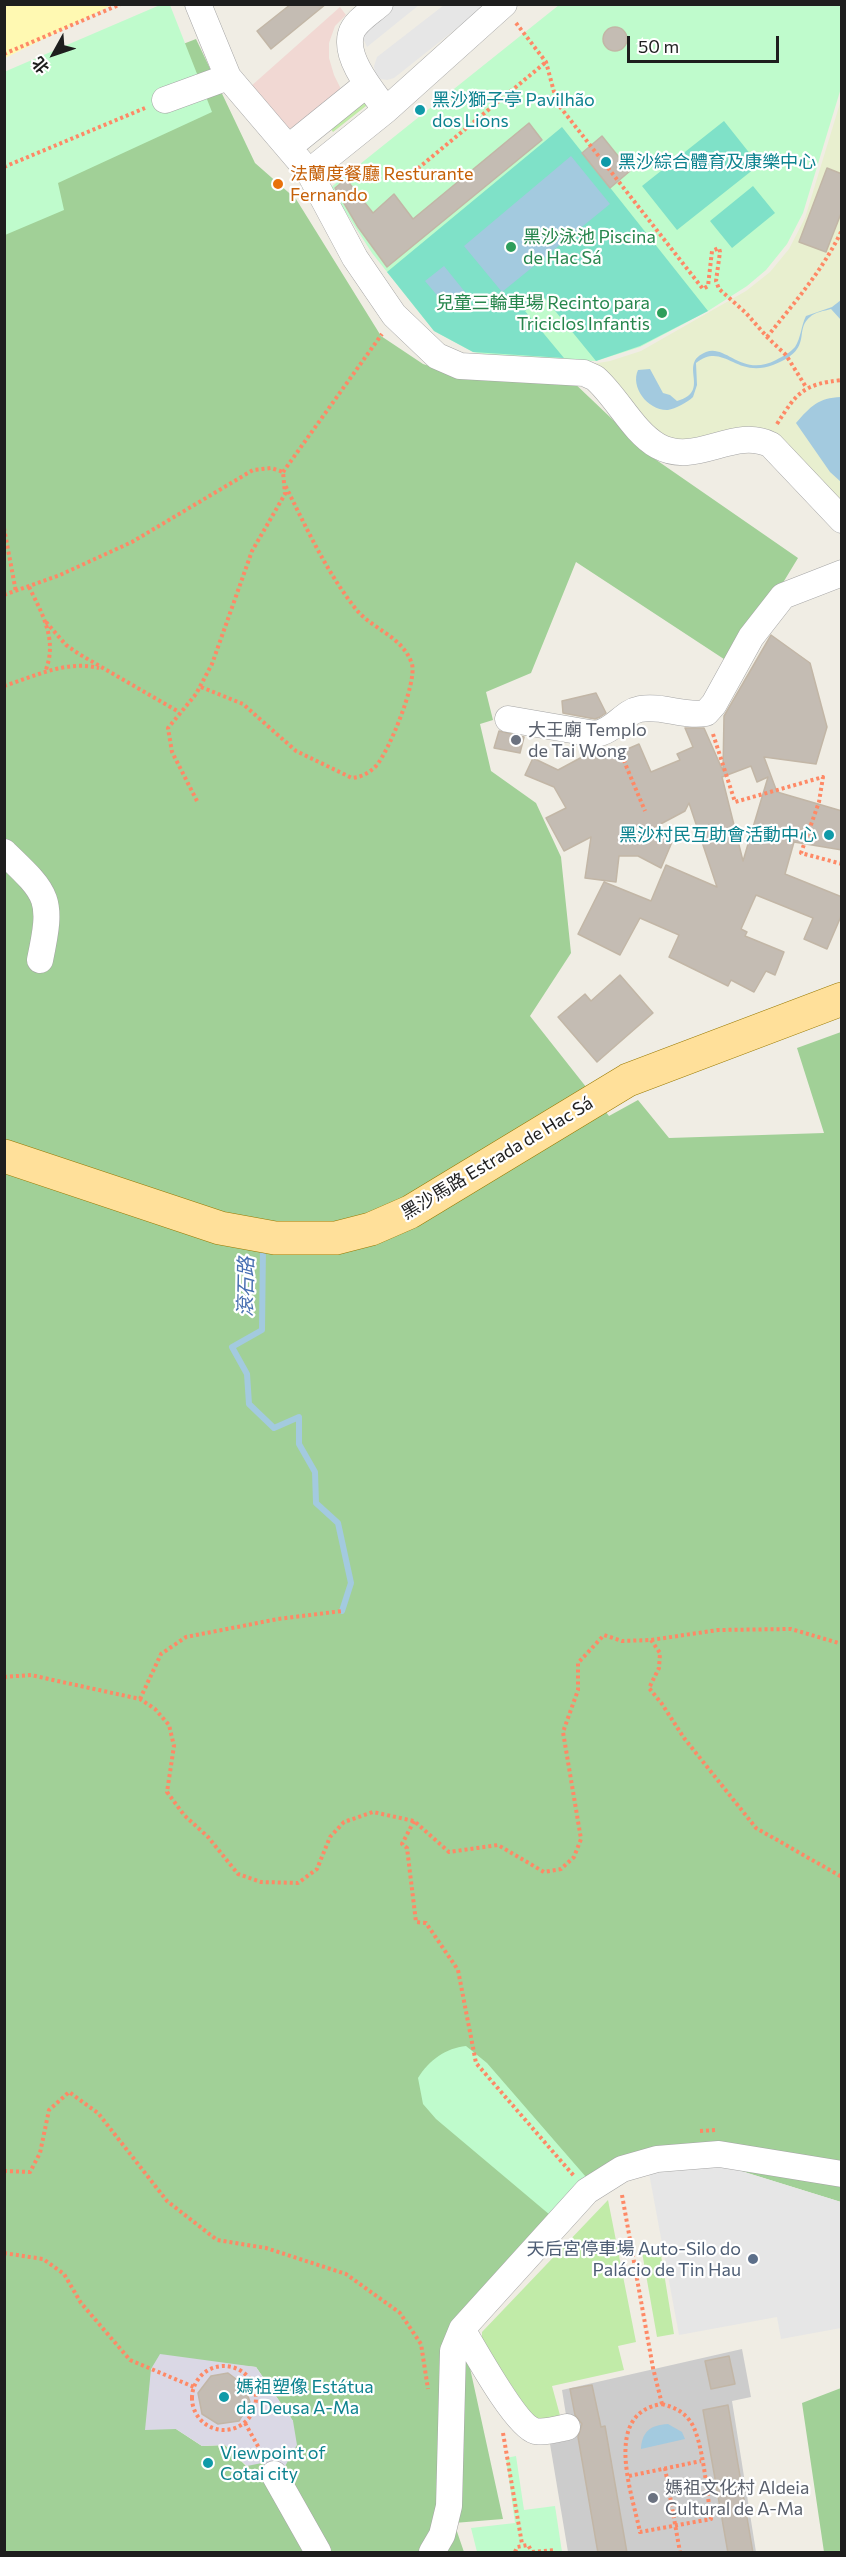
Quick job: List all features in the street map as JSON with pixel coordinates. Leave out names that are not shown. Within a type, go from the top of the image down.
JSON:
[{"type":"main road","name":"黑沙馬路 Estrada de Hac Sá","points":[[4,1156],[220,1228],[275,1238],[336,1238],[370,1228],[410,1212],[628,1080],[842,999]]},
{"type":"street","points":[[198,4],[228,76],[309,172],[355,258],[394,315],[437,356],[460,366],[584,374],[594,378],[603,385],[644,434],[657,446],[672,452],[689,453],[752,439],[766,443],[842,520]]},
{"type":"street","points":[[381,4],[361,20],[351,34],[351,46],[357,67],[386,110]]},
{"type":"street","points":[[309,172],[386,110],[504,5]]},
{"type":"street","points":[[165,100],[228,76]]},
{"type":"street","points":[[289,147],[367,84]]},
{"type":"street","points":[[508,719],[595,734],[611,729],[637,710],[655,708],[685,714],[706,713],[714,704],[764,618],[783,596],[842,573]]},
{"type":"street","points":[[4,852],[34,881],[44,897],[48,910],[47,926],[40,960]]},
{"type":"street","points":[[432,2553],[442,2535],[449,2506],[453,2351],[462,2329],[587,2191],[601,2180],[631,2166],[657,2159],[719,2154],[842,2174]]},
{"type":"street","points":[[462,2329],[516,2414],[528,2427],[540,2431],[567,2427]]},
{"type":"street","points":[[274,2474],[318,2553]]},
{"type":"path","points":[[4,54],[121,4]]},
{"type":"path","points":[[504,5],[546,62],[557,103],[697,283],[703,289],[708,286],[712,251],[719,248],[717,286],[787,356],[806,387]]},
{"type":"path","points":[[404,180],[546,62]]},
{"type":"path","points":[[4,166],[165,100]]},
{"type":"path","points":[[766,337],[810,282],[832,251],[842,230]]},
{"type":"path","points":[[196,801],[178,766],[169,740],[168,728],[201,687],[212,664],[252,551],[283,500],[285,485],[283,472],[394,315]]},
{"type":"path","points":[[766,443],[782,416],[806,387],[819,382],[842,380]]},
{"type":"path","points":[[4,595],[29,587],[132,542],[253,470],[271,468],[283,472]]},
{"type":"path","points":[[201,687],[243,704],[296,751],[310,760],[352,778],[360,777],[377,765],[390,741],[410,687],[413,672],[411,663],[396,640],[362,617],[353,606],[331,573],[285,485]]},
{"type":"path","points":[[4,528],[16,592]]},
{"type":"path","points":[[29,587],[46,622],[66,645],[179,712]]},
{"type":"path","points":[[45,672],[51,657],[46,622]]},
{"type":"path","points":[[4,686],[72,665],[103,669]]},
{"type":"path","points":[[706,713],[735,802],[823,777],[819,802],[801,853],[842,864]]},
{"type":"path","points":[[611,729],[645,811]]},
{"type":"path","points":[[140,1699],[161,1654],[186,1638],[278,1619],[342,1611]]},
{"type":"path","points":[[4,1677],[31,1675],[140,1699],[155,1709],[170,1725],[174,1746],[167,1792],[184,1815],[208,1837],[238,1874],[261,1882],[298,1883],[317,1869],[330,1837],[344,1822],[373,1812],[414,1821],[449,1852],[498,1845],[544,1872],[561,1869],[574,1857],[580,1839],[563,1732],[578,1690],[578,1663],[604,1635],[622,1641],[651,1640],[718,1630],[790,1629],[842,1644]]},
{"type":"path","points":[[651,1640],[660,1653],[658,1668],[649,1688],[684,1738],[756,1828],[842,1877]]},
{"type":"path","points":[[414,1821],[402,1844],[406,1848],[417,1922],[426,1923],[458,1970],[476,2063],[587,2191]]},
{"type":"path","points":[[4,2171],[30,2172],[40,2153],[50,2110],[69,2092],[98,2113],[167,2201],[217,2240],[266,2248],[346,2274],[400,2313],[421,2344],[429,2393]]},
{"type":"path","points":[[622,2205],[662,2404]]},
{"type":"path","points":[[4,2253],[43,2259],[64,2274],[81,2303],[130,2360],[194,2387]]},
{"type":"path","points":[[215,2367],[236,2368],[252,2382],[256,2393],[256,2404],[245,2423],[236,2428],[213,2429],[204,2423],[193,2407],[194,2387],[206,2372],[215,2367]]},
{"type":"path","points":[[662,2404],[676,2408],[690,2419],[697,2433],[711,2519],[640,2532],[624,2439],[630,2424],[644,2410],[662,2404]]},
{"type":"path","points":[[245,2423],[274,2474]]},
{"type":"path","points":[[629,2475],[701,2461]]},
{"type":"path","points":[[665,2468],[680,2552]]},
{"type":"path","points":[[512,2479],[522,2544]]},
{"type":"path","points":[[515,2553],[517,2547],[522,2544],[528,2545],[532,2552],[555,2550]]},
{"type":"shaded area","points":[[389,5],[419,5],[367,47],[362,36]]},
{"type":"shaded area","points":[[444,5],[486,5],[394,78],[381,79],[375,74],[374,66],[377,57]]},
{"type":"shaded area","points":[[340,7],[346,15],[335,26],[329,43],[329,58],[341,89],[294,128],[287,128],[250,87]]},
{"type":"shaded area","name":"天后宮停車場 Auto-Silo do Palácio de Tin Hau","points":[[725,2166],[841,2202],[841,2328],[781,2339],[777,2317],[679,2335],[649,2173]]},
{"type":"shaded area","name":"媽祖文化村 Aldeia Cultural de A-Ma","points":[[742,2349],[751,2397],[732,2401],[756,2552],[568,2552],[550,2444],[570,2440],[562,2390]]},
{"type":"shaded area","points":[[160,2354],[256,2367],[293,2421],[297,2445],[284,2468],[274,2474],[262,2463],[247,2466],[225,2445],[202,2446],[176,2429],[145,2430],[151,2369]]},
{"type":"green space","points":[[160,5],[170,5],[212,112],[58,183],[64,210],[5,235],[4,72]]},
{"type":"green space","points":[[559,5],[841,5],[841,88],[803,213],[787,244],[766,270],[747,286],[708,311],[640,347],[596,361],[513,359],[473,352],[434,331],[372,253],[330,188]]},
{"type":"green space","points":[[196,39],[255,163],[296,199],[381,336],[423,364],[455,374],[570,379],[652,457],[798,558],[733,665],[576,562],[531,673],[486,692],[493,720],[480,724],[491,771],[536,803],[561,857],[571,953],[530,1016],[609,1116],[638,1100],[669,1138],[824,1133],[797,1048],[841,1032],[841,2202],[725,2166],[649,2173],[605,2187],[465,2345],[503,2519],[454,2523],[464,2552],[5,2552],[5,113]],"holes":[[[213,2363],[256,2367],[293,2421],[246,2466],[225,2445],[202,2446],[176,2429]]]},
{"type":"green space","points":[[841,100],[841,510],[771,439],[670,447],[581,366],[610,361],[641,351],[746,291],[770,272],[789,249],[805,218]]},
{"type":"green space","points":[[367,101],[366,106],[333,132],[327,124]]},
{"type":"green space","points":[[724,121],[759,165],[677,230],[642,186]]},
{"type":"green space","name":"黑沙泳池 Piscina de Hac Sá","points":[[562,127],[708,311],[640,346],[596,361],[543,296],[525,311],[564,358],[473,352],[434,331],[387,272]]},
{"type":"green space","points":[[753,186],[775,213],[732,248],[710,221]]},
{"type":"green space","points":[[466,2046],[487,2063],[586,2177],[550,2215],[436,2119],[423,2104],[418,2078],[422,2072],[433,2060],[445,2052]]},
{"type":"green space","points":[[608,2200],[636,2342],[618,2346],[624,2370],[552,2386],[561,2419],[534,2419],[482,2342],[482,2332]]},
{"type":"green space","points":[[660,2249],[674,2334],[657,2337],[642,2252]]},
{"type":"green space","points":[[841,2388],[841,2552],[824,2552],[802,2403]]},
{"type":"green space","points":[[516,2456],[524,2510],[555,2506],[562,2552],[477,2552],[471,2528],[515,2523],[506,2458]]},
{"type":"sand","points":[[5,4],[112,4],[112,5],[5,58]]},
{"type":"water","points":[[571,156],[610,204],[502,292],[464,246]]},
{"type":"water","points":[[444,266],[469,297],[451,312],[425,281]]},
{"type":"water","points":[[841,300],[841,320],[831,309],[812,315],[805,322],[799,346],[794,353],[773,365],[749,368],[714,356],[706,357],[696,363],[697,385],[693,397],[674,408],[668,410],[654,407],[642,397],[636,384],[638,370],[650,369],[663,393],[677,401],[687,397],[694,384],[694,363],[698,357],[713,351],[754,365],[776,360],[795,347],[806,316],[832,307]]},
{"type":"water","points":[[842,397],[841,482],[830,472],[796,423],[821,401]]},
{"type":"water","points":[[668,2424],[682,2432],[685,2439],[641,2449],[643,2438],[648,2430]]},
{"type":"building","points":[[291,4],[326,4],[271,49],[257,31]]},
{"type":"building","points":[[615,27],[623,31],[627,39],[623,47],[615,51],[607,47],[603,39],[607,31]]},
{"type":"building","points":[[529,123],[542,140],[387,267],[358,227],[335,188],[346,179],[373,213],[394,194],[413,219]]},
{"type":"building","name":"黑沙綜合體育及康樂中心","points":[[602,136],[630,171],[610,188],[582,153]]},
{"type":"building","points":[[827,168],[842,174],[842,211],[826,252],[799,242]]},
{"type":"building","points":[[771,635],[810,663],[827,727],[816,764],[764,757],[777,792],[842,811],[842,850],[794,842],[785,874],[842,897],[842,914],[827,949],[804,939],[813,918],[756,895],[741,929],[747,932],[745,936],[784,952],[775,975],[766,971],[754,992],[731,980],[728,986],[669,957],[679,935],[640,918],[620,955],[578,934],[604,882],[651,901],[666,865],[717,887],[689,803],[685,811],[655,827],[672,842],[661,868],[638,856],[619,856],[616,882],[585,878],[591,837],[564,851],[546,818],[566,808],[554,787],[525,775],[533,758],[558,770],[597,749],[604,747],[609,757],[639,744],[651,772],[680,760],[677,754],[693,747],[685,728],[704,728],[723,771],[724,716]],"holes":[[[751,766],[757,782],[768,777],[743,861],[722,777]]]},
{"type":"building","points":[[596,693],[606,713],[600,717],[595,719],[563,713],[562,701]]},
{"type":"building","points":[[499,731],[524,737],[520,753],[494,748]]},
{"type":"building","points":[[620,975],[653,1013],[597,1062],[558,1017],[585,994],[591,1001]]},
{"type":"building","points":[[729,2356],[735,2384],[711,2389],[705,2361]]},
{"type":"building","name":"媽祖塑像 Estátua da Deusa A-Ma","points":[[228,2373],[244,2385],[250,2402],[239,2421],[218,2424],[202,2414],[198,2393],[211,2376]]},
{"type":"building","points":[[592,2385],[601,2427],[605,2426],[627,2553],[598,2553],[578,2437],[582,2424],[575,2415],[570,2389]]},
{"type":"building","points":[[728,2405],[753,2553],[728,2553],[703,2410]]},
{"type":"waterway","name":"滾石路","points":[[263,1246],[262,1330],[232,1347],[247,1374],[249,1404],[274,1428],[299,1417],[299,1444],[315,1472],[316,1503],[338,1523],[351,1583],[342,1611]]},
{"type":"place","name":"黑沙獅子亭 Pavilhão dos Lions","points":[[420,110]]},
{"type":"place","name":"黑沙綜合體育及康樂中心","points":[[606,162]]},
{"type":"place","name":"法蘭度餐廳 Resturante Fernando","points":[[278,184]]},
{"type":"place","name":"黑沙泳池 Piscina de Hac Sá","points":[[511,247]]},
{"type":"place","name":"兒童三輪車場 Recinto para Triciclos Infantis","points":[[662,313]]},
{"type":"place","name":"大王廟 Templo de Tai Wong","points":[[516,740]]},
{"type":"place","name":"黑沙村民互助會活動中心","points":[[829,835]]},
{"type":"place","name":"天后宮停車場 Auto-Silo do Palácio de Tin Hau","points":[[753,2259]]},
{"type":"place","name":"媽祖塑像 Estátua da Deusa A-Ma","points":[[224,2397]]},
{"type":"place","name":"Viewpoint of Cotai city","points":[[208,2463]]},
{"type":"place","name":"媽祖文化村 Aldeia Cultural de A-Ma","points":[[653,2498]]}]
